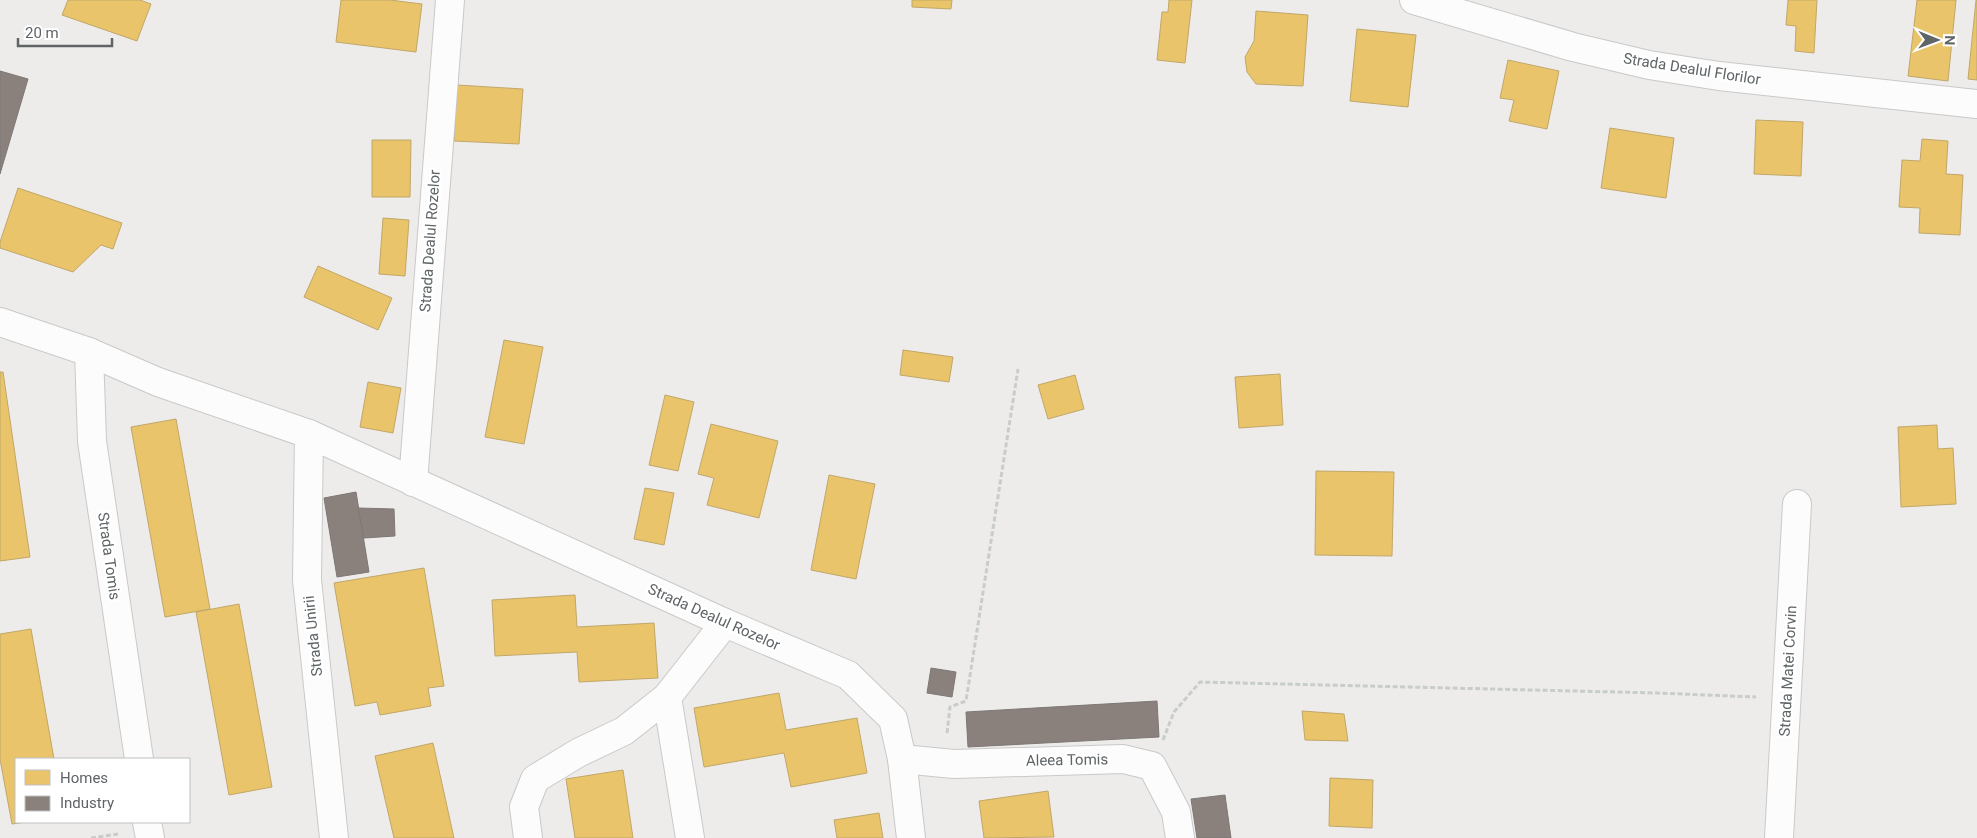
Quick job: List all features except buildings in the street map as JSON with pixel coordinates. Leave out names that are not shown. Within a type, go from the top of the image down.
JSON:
[{"type":"street","name":"Strada Dealul Rozelor","points":[[412,482],[450,0]]},
{"type":"street","name":"Strada Dealul Florilor","points":[[1414,0],[1573,47],[1649,65],[1719,76],[1977,104]]},
{"type":"street","name":"Strada Dealul Rozelor","points":[[0,322],[89,352],[158,382],[309,434],[725,623],[848,674],[893,719],[902,759],[911,838]]},
{"type":"street","name":"Strada Tomis","points":[[89,352],[92,441],[139,758]]},
{"type":"street","name":"Strada Unirii","points":[[309,434],[307,580],[334,838]]},
{"type":"street","name":"Strada Matei Corvin","points":[[1779,838],[1797,504]]},
{"type":"street","points":[[528,838],[524,807],[536,778],[578,753],[624,731],[667,697],[725,623]]},
{"type":"street","points":[[667,697],[690,838]]},
{"type":"street","name":"Aleea Tomis","points":[[902,759],[949,763],[1115,759],[1152,766]]},
{"type":"street","points":[[1152,766],[1176,812],[1180,838]]},
{"type":"street","points":[[148,823],[150,838]]},
{"type":"path","points":[[949,763],[947,725],[950,706],[966,702],[1018,369]]},
{"type":"path","points":[[1152,766],[1174,712],[1200,682],[1787,698]]}]
